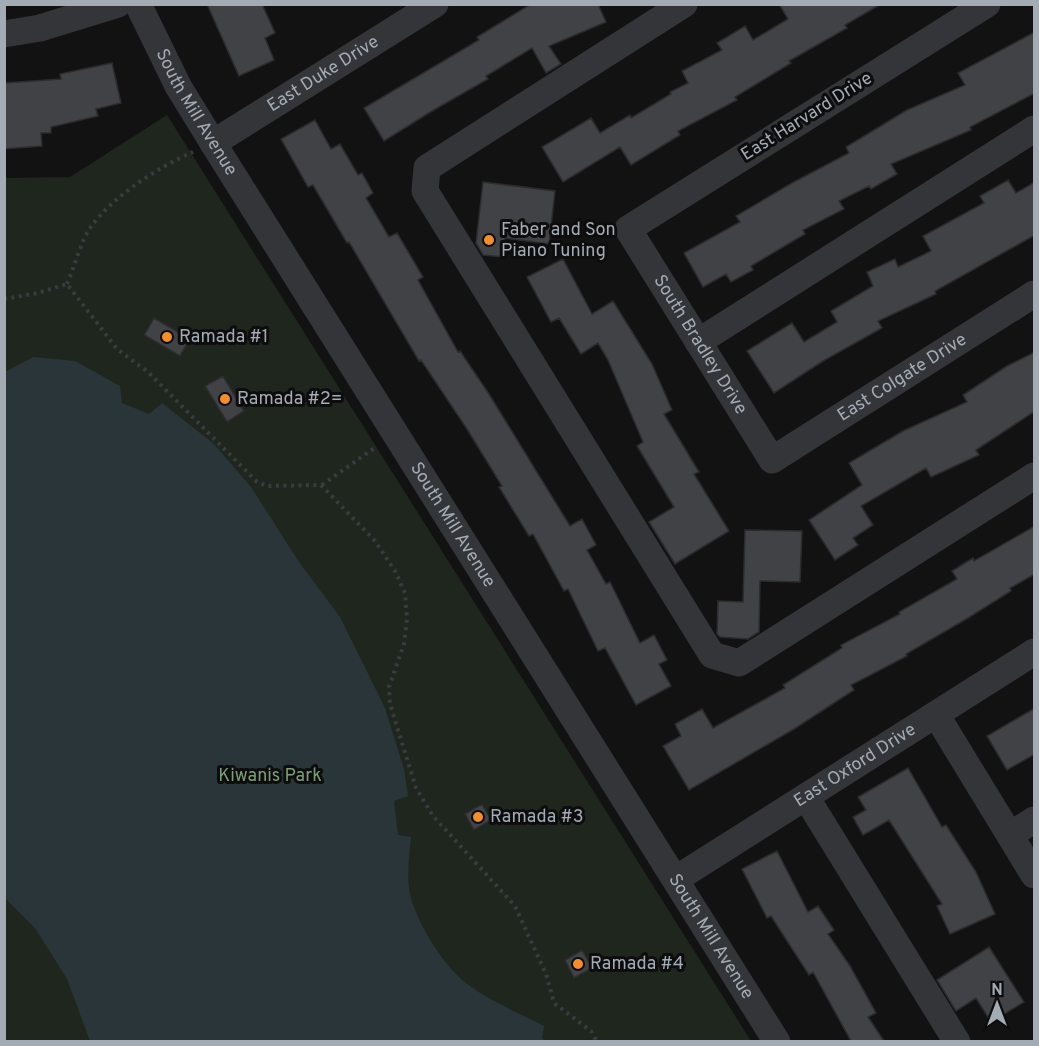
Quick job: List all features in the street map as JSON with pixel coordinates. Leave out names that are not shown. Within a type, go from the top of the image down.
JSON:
[{"type":"street","points":[[4,34],[40,28],[118,4]]},
{"type":"street","name":"South Mill Avenue","points":[[138,4],[178,86],[213,143],[777,1041]]},
{"type":"street","name":"East Duke Drive","points":[[213,143],[435,4]]},
{"type":"street","points":[[684,4],[427,168],[425,191],[712,656],[739,663],[1035,476]]},
{"type":"street","name":"East Harvard Drive","points":[[628,230],[987,4]]},
{"type":"street","points":[[698,342],[1035,129]]},
{"type":"street","name":"South Bradley Drive","points":[[628,230],[772,460]]},
{"type":"street","name":"East Colgate Drive","points":[[772,460],[1035,294]]},
{"type":"street","name":"East Oxford Drive","points":[[676,879],[1035,652]]},
{"type":"street","points":[[937,716],[1035,875]]},
{"type":"street","points":[[807,797],[957,1041]]},
{"type":"street","points":[[1010,835],[1035,820]]},
{"type":"path","points":[[67,284],[89,230],[105,212],[146,176],[213,143]]},
{"type":"path","points":[[4,299],[38,293],[67,284]]},
{"type":"path","points":[[67,284],[117,349],[148,372],[257,482],[268,486],[321,485],[394,433]]},
{"type":"path","points":[[321,485],[375,541],[395,571],[405,593],[407,619],[404,644],[389,687],[390,704],[416,788],[433,816],[515,906],[546,974],[554,1003],[591,1031],[597,1041]]},
{"type":"green space","name":"Kiwanis Park","points":[[167,115],[751,1041],[5,1041],[4,178],[70,177]]},
{"type":"shaded area","points":[[33,357],[75,361],[120,386],[122,403],[149,414],[162,403],[214,444],[251,487],[299,562],[340,617],[385,708],[404,769],[408,796],[394,801],[398,835],[411,837],[408,868],[409,891],[420,921],[434,946],[451,969],[487,997],[544,1026],[542,1039],[548,1041],[90,1041],[67,979],[35,928],[5,898],[5,372]]},
{"type":"building","points":[[207,4],[262,4],[275,33],[265,38],[274,60],[239,76]]},
{"type":"building","points":[[531,4],[598,4],[606,22],[549,46],[561,64],[546,73],[532,48],[486,76],[488,79],[384,141],[364,108],[479,40],[477,37]]},
{"type":"building","points":[[779,4],[881,4],[845,25],[847,28],[789,61],[791,63],[735,97],[737,100],[678,131],[680,135],[631,165],[620,147],[563,182],[542,147],[591,118],[600,133],[671,94],[670,92],[688,83],[682,71],[722,50],[717,43],[745,26],[753,40],[788,19]]},
{"type":"building","points":[[1035,32],[1035,93],[970,127],[971,130],[891,164],[897,174],[871,189],[869,186],[839,201],[844,209],[803,230],[805,234],[751,266],[753,270],[731,282],[726,274],[703,287],[684,253],[740,222],[736,216],[849,153],[846,147],[907,110],[965,85],[958,73]]},
{"type":"building","points":[[112,63],[121,103],[96,109],[98,116],[51,127],[51,133],[41,133],[42,146],[4,149],[4,83],[61,79],[60,74]]},
{"type":"building","points":[[315,120],[331,149],[340,144],[358,175],[362,173],[373,193],[366,198],[389,237],[397,233],[423,277],[418,280],[458,352],[460,351],[489,394],[570,526],[582,519],[596,545],[587,550],[606,584],[610,582],[640,643],[654,635],[667,660],[659,664],[671,686],[636,705],[605,648],[598,651],[568,589],[564,591],[533,534],[529,536],[467,429],[421,360],[419,361],[349,242],[347,243],[313,185],[308,187],[281,139]]},
{"type":"building","points":[[1008,180],[1016,193],[1035,182],[1035,235],[935,291],[936,294],[878,321],[882,328],[823,361],[774,393],[747,351],[792,323],[804,342],[837,322],[831,311],[873,286],[867,272],[895,259],[898,267],[931,251],[923,236],[984,203],[980,196]]},
{"type":"building","points":[[483,182],[555,191],[549,244],[505,238],[503,257],[483,255],[476,243]]},
{"type":"building","points":[[563,259],[592,314],[613,301],[652,364],[672,410],[664,414],[699,472],[694,474],[729,531],[675,564],[649,522],[674,507],[637,446],[643,442],[608,360],[598,343],[581,354],[559,318],[551,322],[527,277]]},
{"type":"building","name":"Ramada #1","points":[[154,318],[190,339],[180,356],[144,335]]},
{"type":"building","points":[[1035,352],[1035,411],[976,450],[979,455],[931,477],[926,468],[861,506],[873,525],[853,538],[858,545],[835,560],[809,520],[862,485],[849,463],[903,431],[967,402],[963,395],[1007,366]]},
{"type":"building","name":"Ramada #2=","points":[[223,376],[244,411],[227,422],[205,386]]},
{"type":"building","points":[[1035,526],[1035,574],[1010,588],[1011,591],[968,618],[906,654],[907,656],[851,685],[854,690],[794,729],[689,790],[663,746],[681,736],[675,724],[702,709],[713,728],[785,688],[783,685],[842,648],[841,645],[900,614],[899,612],[957,579],[952,571]]},
{"type":"building","points":[[745,530],[802,531],[800,582],[760,581],[759,632],[748,639],[720,637],[717,634],[718,601],[743,602]]},
{"type":"building","points":[[1035,708],[1035,754],[1007,770],[987,736]]},
{"type":"building","points":[[908,768],[942,827],[946,825],[976,872],[995,914],[950,934],[937,906],[942,904],[889,820],[863,835],[853,817],[866,810],[858,797]]},
{"type":"building","name":"Ramada #3","points":[[482,804],[491,820],[474,830],[465,814]]},
{"type":"building","points":[[777,851],[808,912],[818,906],[834,930],[828,934],[850,966],[876,1013],[868,1017],[884,1041],[851,1041],[813,972],[809,975],[771,916],[767,918],[742,869]]},
{"type":"building","points":[[989,947],[1024,1002],[991,1022],[976,998],[956,1011],[937,980]]},
{"type":"building","name":"Ramada #4","points":[[582,950],[592,968],[574,978],[565,960]]},
{"type":"place","name":"Faber and Son Piano Tuning","points":[[489,240]]},
{"type":"place","name":"Ramada #1","points":[[167,337]]},
{"type":"place","name":"Ramada #2=","points":[[225,399]]},
{"type":"place","name":"Ramada #3","points":[[478,817]]},
{"type":"place","name":"Ramada #4","points":[[578,964]]}]
